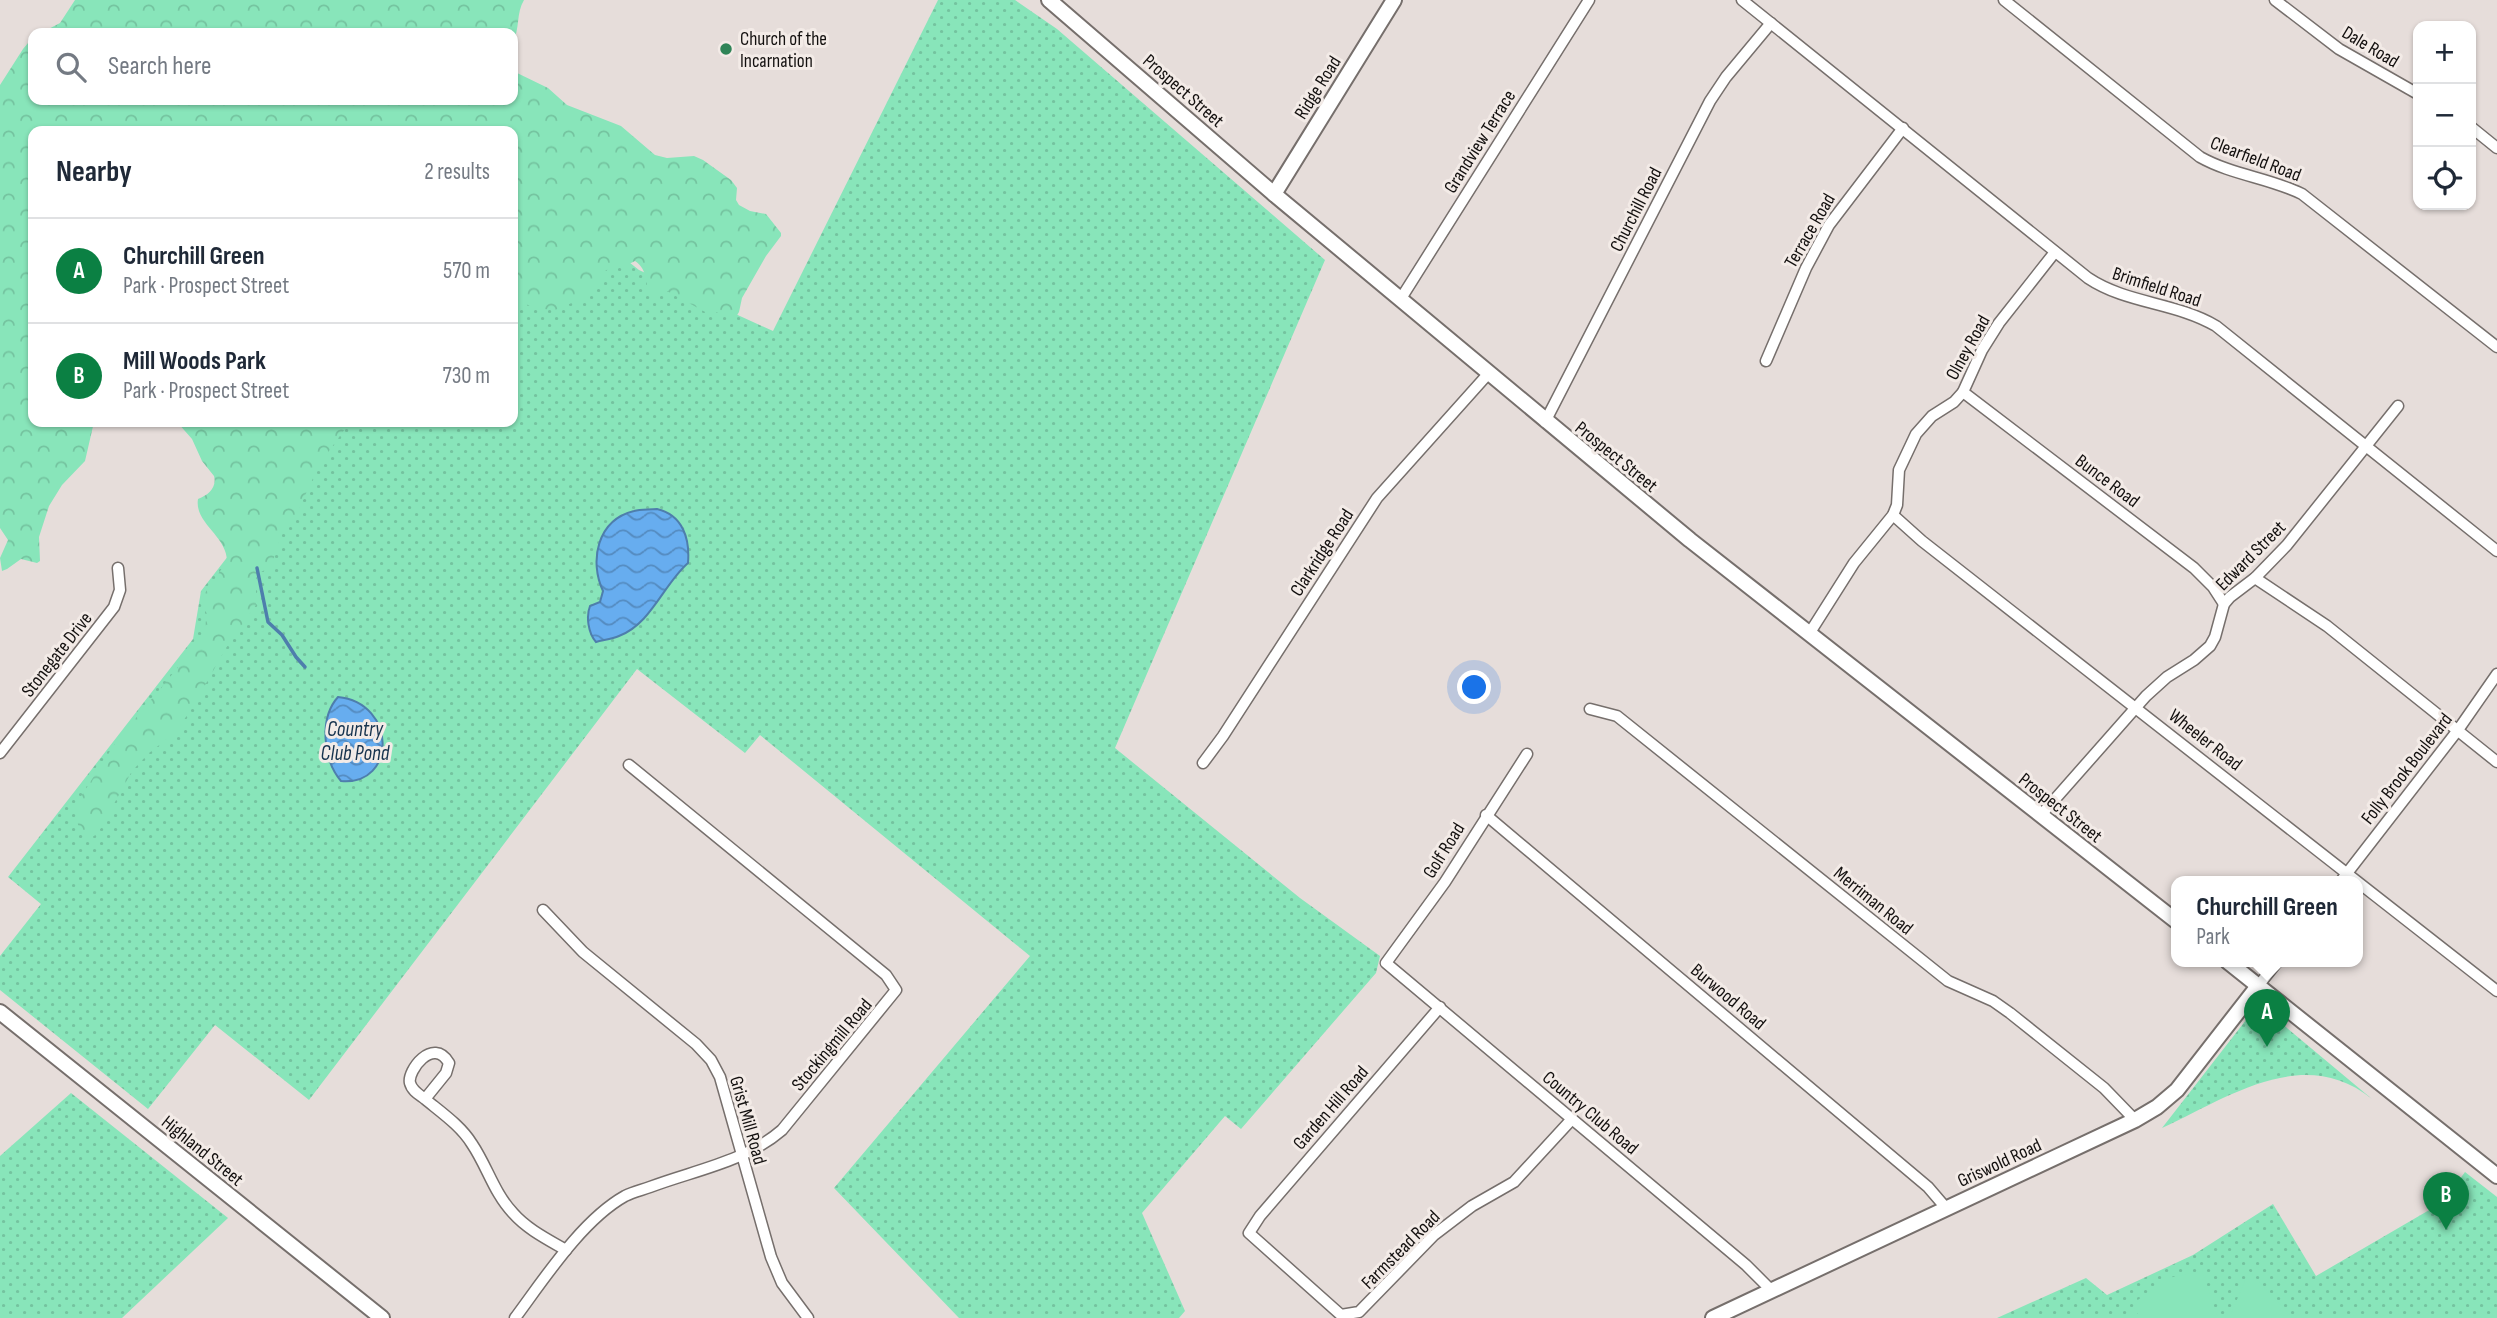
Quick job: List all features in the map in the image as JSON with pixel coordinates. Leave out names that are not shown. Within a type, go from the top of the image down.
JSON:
[{"type":"main road","name":"Prospect Street","points":[[1049,0],[1545,422],[1809,634],[2171,917]]},
{"type":"main road","name":"Ridge Road","points":[[1274,194],[1394,0]]},
{"type":"main road","points":[[2234,967],[2497,1176]]},
{"type":"main road","name":"Griswold Road","points":[[1713,1318],[2157,1107],[2177,1090],[2258,986]]},
{"type":"main road","name":"Highland Street","points":[[0,1012],[382,1318]]},
{"type":"street","name":"Grandview Terrace","points":[[1400,300],[1589,0]]},
{"type":"street","name":"Brimfield Road","points":[[1742,0],[2088,278],[2113,293],[2176,309],[2216,326],[2497,551]]},
{"type":"street","name":"Clearfield Road","points":[[2004,0],[2186,147],[2213,164],[2280,184],[2302,194],[2497,347]]},
{"type":"street","name":"Dale Road","points":[[2278,1],[2347,54],[2413,91]]},
{"type":"street","name":"Churchill Road","points":[[1545,422],[1710,101],[1726,77],[1771,23]]},
{"type":"street","name":"Terrace Road","points":[[1766,361],[1806,268],[1829,225],[1903,128]]},
{"type":"street","points":[[2476,131],[2497,148]]},
{"type":"street","name":"Olney Road","points":[[1893,515],[1897,505],[1899,470],[1909,444],[1922,425],[1954,402],[1963,391],[1998,323],[2055,252]]},
{"type":"street","name":"Clarkridge Road","points":[[1203,763],[1377,498],[1488,374]]},
{"type":"street","name":"Bunce Road","points":[[1963,391],[2194,568],[2213,587],[2224,604]]},
{"type":"street","name":"Edward Street","points":[[2041,815],[2136,707],[2167,677],[2210,646],[2224,604],[2255,578],[2287,545],[2398,406]]},
{"type":"street","points":[[1809,634],[1854,563],[1893,515]]},
{"type":"street","name":"Wheeler Road","points":[[1893,515],[1922,541],[2136,707],[2344,876]]},
{"type":"street","name":"Stonegate Drive","points":[[0,753],[114,607],[120,590],[118,568]]},
{"type":"street","points":[[2255,578],[2327,626],[2497,762]]},
{"type":"street","name":"Folly Brook Boulevard","points":[[2344,876],[2458,730],[2497,674]]},
{"type":"street","name":"Merriman Road","points":[[1590,709],[1617,716],[1948,981],[1993,1001],[2010,1013],[2104,1088],[2135,1119]]},
{"type":"street","name":"Golf Road","points":[[1386,963],[1445,883],[1527,754]]},
{"type":"street","name":"Stockingmill Road","points":[[515,1318],[566,1250],[597,1218],[625,1196],[741,1157],[766,1144],[782,1130],[896,990],[886,975],[629,765]]},
{"type":"street","name":"Burwood Road","points":[[1486,815],[1928,1187],[1946,1208]]},
{"type":"street","name":"Wheeler Road","points":[[2363,890],[2497,991]]},
{"type":"street","name":"Grist Mill Road","points":[[543,910],[583,952],[696,1044],[711,1060],[720,1077],[771,1257],[782,1283],[808,1318]]},
{"type":"street","name":"Country Club Road","points":[[1386,963],[1746,1265],[1772,1290]]},
{"type":"street","points":[[2258,986],[2273,967]]},
{"type":"street","name":"Garden Hill Road","points":[[1250,1233],[1260,1216],[1440,1007]]},
{"type":"street","points":[[425,1099],[446,1073],[449,1063],[444,1055],[435,1052],[426,1055],[410,1076],[409,1082],[413,1090],[455,1124],[472,1143],[494,1187],[513,1214],[532,1230],[566,1250]]},
{"type":"street","name":"Farmstead Road","points":[[1250,1233],[1341,1315],[1360,1312],[1433,1235],[1472,1206],[1514,1182],[1572,1119]]},
{"type":"green space","points":[[75,0],[524,0],[518,28],[50,28],[60,23]]},
{"type":"green space","points":[[938,0],[1015,0],[1057,29],[1325,260],[1115,748],[1300,898],[1380,956],[1376,973],[1241,1129],[1225,1116],[1142,1213],[1185,1311],[1179,1318],[959,1318],[834,1188],[1030,956],[760,735],[745,753],[637,669],[309,1100],[215,1025],[148,1109],[0,990],[0,956],[41,904],[8,877],[193,639],[201,591],[328,427],[518,427],[518,174],[639,270],[773,331]]},
{"type":"green space","points":[[28,43],[28,105],[518,105],[518,73],[548,88],[567,105],[621,126],[655,155],[667,158],[694,156],[703,160],[731,180],[737,188],[736,200],[739,205],[750,211],[766,214],[781,236],[742,298],[736,317],[729,318],[716,312],[707,313],[667,291],[657,299],[652,299],[644,273],[635,261],[605,271],[595,293],[555,310],[533,308],[518,298],[518,126],[28,126],[28,427],[93,427],[85,461],[62,485],[49,506],[39,537],[40,561],[37,563],[21,559],[2,571],[0,558],[8,540],[0,528],[0,85]]},
{"type":"green space","points":[[181,427],[346,427],[319,465],[294,520],[281,535],[271,567],[256,578],[256,605],[226,648],[195,703],[176,732],[149,753],[132,771],[98,833],[87,841],[78,822],[78,801],[116,742],[199,642],[207,615],[203,602],[205,593],[227,561],[222,544],[205,523],[198,508],[198,499],[209,493],[215,480],[192,439]]},
{"type":"green space","points":[[2259,1011],[2269,1013],[2372,1099],[2346,1083],[2320,1076],[2293,1076],[2266,1081],[2240,1091],[2162,1128],[2246,1020]]},
{"type":"green space","points":[[71,1093],[228,1218],[122,1318],[0,1318],[0,1156]]},
{"type":"green space","points":[[2465,1172],[2497,1197],[2497,1318],[1997,1318],[2086,1278],[2107,1295],[2193,1255],[2273,1204],[2316,1276],[2443,1202]]},
{"type":"green space","points":[[2202,1271],[2218,1318],[2142,1318],[2134,1310],[2135,1302],[2168,1278]]},
{"type":"green space","points":[[2249,1271],[2293,1318],[2233,1318],[2231,1314]]},
{"type":"water","points":[[657,509],[679,522],[688,545],[688,563],[640,623],[619,636],[596,642],[588,624],[588,615],[590,606],[600,602],[603,591],[597,555],[604,532],[621,516],[637,510]]},
{"type":"water","name":"Country Club Pond","points":[[338,697],[357,703],[371,713],[380,728],[383,743],[380,758],[372,771],[359,779],[341,781],[327,751],[328,716]]},
{"type":"waterway","points":[[257,568],[268,622],[282,635],[305,667]]},
{"type":"place","name":"Church of the Incarnation","points":[[726,49]]},
{"type":"place","name":"Churchill Green","points":[[2267,1047]]},
{"type":"place","name":"Mill Woods Park","points":[[2446,1230]]}]
